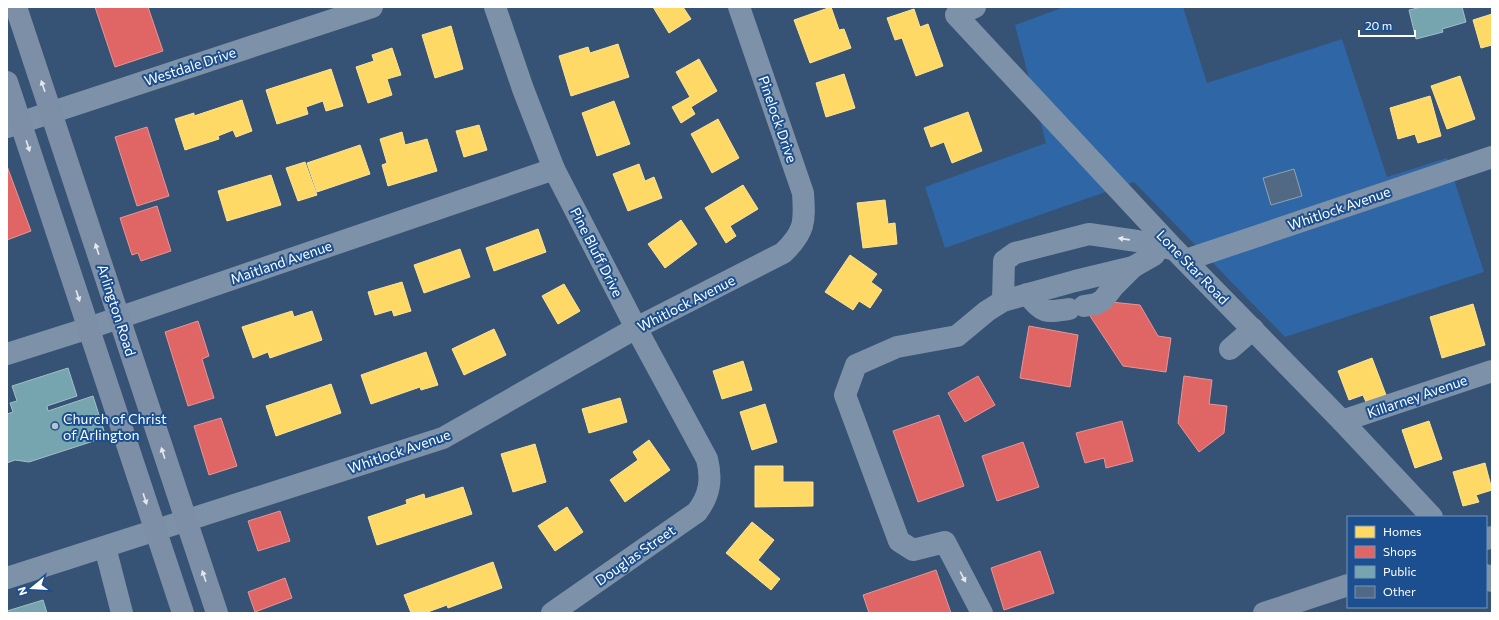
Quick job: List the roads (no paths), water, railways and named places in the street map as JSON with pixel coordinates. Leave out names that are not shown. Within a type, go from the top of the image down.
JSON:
[{"type":"main road","name":"Arlington Road","points":[[16,7],[52,111],[216,613]]},
{"type":"main road","points":[[7,82],[14,124],[89,328],[183,613]]},
{"type":"main road","points":[[1264,613],[1347,585]]},
{"type":"street","name":"Westdale Drive","points":[[14,124],[372,7]]},
{"type":"street","name":"Pine Bluff Drive","points":[[495,7],[523,89],[554,169],[636,328],[707,459],[710,474],[708,490]]},
{"type":"street","name":"Pinelock Drive","points":[[739,7],[803,193],[805,217],[800,232]]},
{"type":"street","name":"Lone Star Road","points":[[966,11],[1168,252],[1253,329],[1431,516]]},
{"type":"street","name":"Whitlock Avenue","points":[[1132,267],[1168,252],[1492,156]]},
{"type":"street","name":"Maitland Avenue","points":[[7,354],[89,328],[554,169]]},
{"type":"street","name":"Whitlock Avenue","points":[[7,578],[443,438],[636,328],[783,253],[792,244],[800,232]]},
{"type":"street","points":[[1003,301],[1004,261],[1016,253],[1089,234],[1137,241],[1168,252]]},
{"type":"street","points":[[1027,294],[1041,310],[1048,312],[1096,304],[1103,300],[1132,267]]},
{"type":"street","points":[[982,613],[945,542],[914,550],[899,541],[845,395],[856,365],[897,347],[957,336],[987,311],[1003,301],[1132,267]]},
{"type":"street","points":[[1230,349],[1253,329]]},
{"type":"street","name":"Killarney Avenue","points":[[1342,421],[1492,371]]},
{"type":"street","name":"Douglas Street","points":[[552,613],[697,512],[703,504],[708,490]]},
{"type":"street","points":[[105,547],[122,613]]},
{"type":"place","name":"Church of Christ of Arlington","points":[[55,426]]}]
